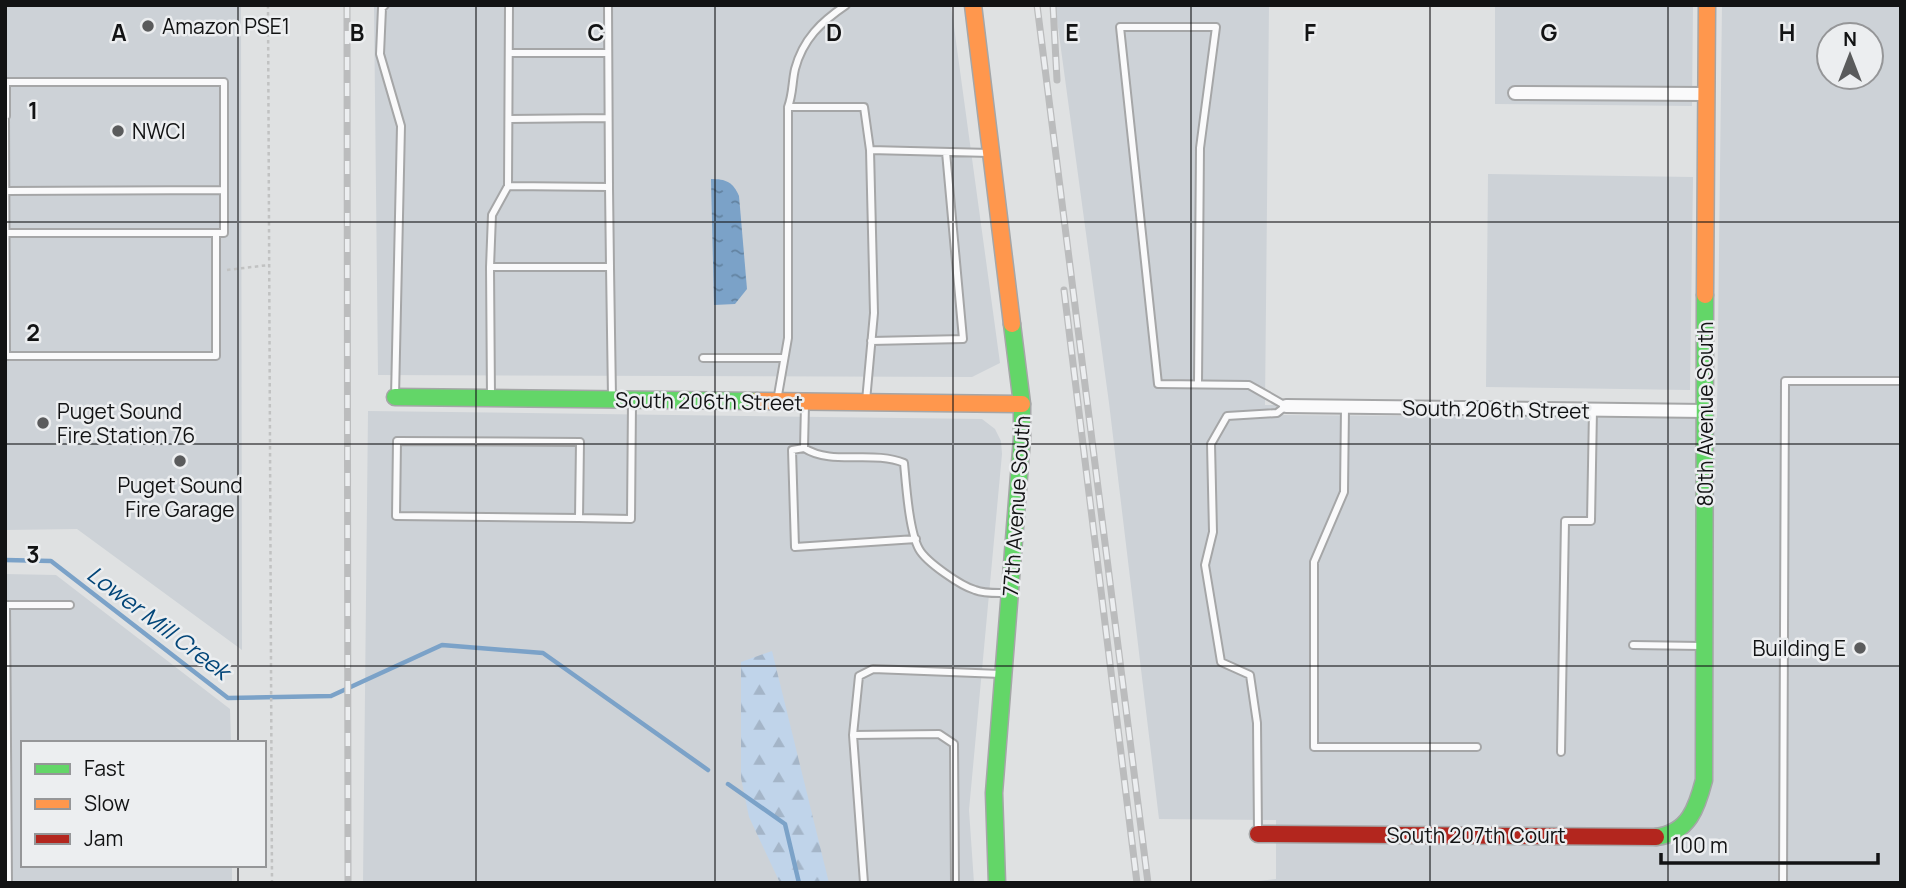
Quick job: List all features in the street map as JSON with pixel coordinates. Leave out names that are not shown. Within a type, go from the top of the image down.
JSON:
[{"type":"street","name":"77th Avenue South","points":[[973,5],[1022,404],[1022,438],[994,793],[997,883]]},
{"type":"street","name":"80th Avenue South","points":[[1689,821],[1697,806],[1704,780],[1707,5]]},
{"type":"street","points":[[1515,93],[1706,94]]},
{"type":"street","name":"South 206th Street","points":[[395,397],[1022,404]]},
{"type":"street","name":"South 206th Street","points":[[1286,406],[1705,411]]},
{"type":"street","name":"South 207th Court","points":[[1258,834],[1660,836],[1676,831],[1689,821]]},
{"type":"lane","points":[[386,5],[382,8],[380,54],[401,126],[395,397]]},
{"type":"lane","points":[[491,398],[492,215],[508,186],[509,5]]},
{"type":"lane","points":[[608,5],[612,399]]},
{"type":"lane","points":[[776,401],[788,338],[788,107],[796,68],[809,35],[846,5]]},
{"type":"lane","points":[[1198,384],[1200,148],[1216,27],[1120,26],[1158,383],[1198,384],[1249,385],[1286,406],[1278,413],[1227,416],[1210,444],[1213,532],[1205,565],[1221,662],[1250,675],[1257,723],[1258,834]]},
{"type":"lane","points":[[509,53],[608,53]]},
{"type":"lane","points":[[6,233],[216,233],[225,233],[224,82],[6,82],[6,233],[6,304],[6,356],[216,356],[216,233]]},
{"type":"lane","points":[[788,107],[864,107],[870,150],[874,313],[866,402]]},
{"type":"lane","points":[[509,119],[608,118]]},
{"type":"lane","points":[[870,150],[991,153]]},
{"type":"lane","points":[[871,341],[963,338],[946,152]]},
{"type":"lane","points":[[508,186],[609,187]]},
{"type":"lane","points":[[6,191],[224,190]]},
{"type":"lane","points":[[490,267],[610,267]]},
{"type":"lane","points":[[703,358],[784,358]]},
{"type":"lane","points":[[1783,883],[1785,381],[1901,381]]},
{"type":"lane","points":[[579,519],[580,442],[397,440],[396,516],[579,519],[631,519],[632,400]]},
{"type":"lane","points":[[804,448],[805,402]]},
{"type":"lane","points":[[1345,407],[1344,492],[1314,562],[1314,747],[1477,747]]},
{"type":"lane","points":[[1561,752],[1565,521],[1591,521],[1593,410]]},
{"type":"lane","points":[[916,539],[795,547],[792,450],[804,448],[815,456],[891,458],[904,463],[909,512],[919,549],[942,571],[975,590],[1010,593]]},
{"type":"lane","points":[[8,883],[6,605],[70,605]]},
{"type":"lane","points":[[1633,646],[1703,646]]},
{"type":"lane","points":[[864,883],[853,734],[859,676],[873,668],[1003,674]]},
{"type":"lane","points":[[853,734],[940,734],[954,744],[955,883]]},
{"type":"path","points":[[268,5],[272,883]]},
{"type":"path","points":[[216,272],[269,265]]},
{"type":"shaded area","points":[[5,5],[241,5],[242,650],[77,529],[5,530]]},
{"type":"shaded area","points":[[374,5],[951,5],[1000,363],[972,377],[378,375]]},
{"type":"shaded area","points":[[1055,5],[1269,5],[1265,405],[1280,405],[1280,415],[1717,418],[1722,5],[1901,5],[1901,883],[1258,883],[1276,879],[1276,820],[1159,819],[1109,403]]},
{"type":"shaded area","points":[[1495,5],[1693,5],[1692,106],[1495,104]]},
{"type":"shaded area","points":[[1488,174],[1693,177],[1690,390],[1486,387]]},
{"type":"shaded area","points":[[368,411],[982,419],[995,429],[1001,441],[1002,454],[969,810],[974,883],[363,883]]},
{"type":"shaded area","points":[[5,574],[56,575],[230,709],[231,741],[21,741],[21,867],[232,867],[232,883],[5,883]]},
{"type":"green space","points":[[772,651],[829,883],[780,883],[749,817],[741,778],[741,662]]},
{"type":"water","points":[[711,179],[728,182],[739,196],[747,289],[735,304],[714,305]]},
{"type":"waterway","name":"Lower Mill Creek","points":[[5,560],[51,561],[228,698],[331,696],[442,645],[543,653],[708,770]]},
{"type":"waterway","name":"Lower Mill Creek","points":[[728,784],[785,824],[799,883]]},
{"type":"railway","points":[[347,5],[348,883]]},
{"type":"railway","points":[[1037,5],[1148,883]]},
{"type":"railway","points":[[1053,5],[1057,80]]},
{"type":"railway","points":[[1064,290],[1137,883]]},
{"type":"traffic: fast","points":[[1656,837],[1676,830],[1690,817],[1704,780],[1705,295]]},
{"type":"traffic: fast","points":[[997,883],[994,793],[1022,438],[1022,404],[1012,324]]},
{"type":"traffic: fast","points":[[395,397],[757,401]]},
{"type":"traffic: slow","points":[[973,5],[1012,324]]},
{"type":"traffic: slow","points":[[1705,295],[1707,5]]},
{"type":"traffic: slow","points":[[757,401],[1022,404]]},
{"type":"traffic: jam","points":[[1258,834],[1656,837]]},
{"type":"place","name":"Amazon PSE1","points":[[148,26]]},
{"type":"place","name":"NWCI","points":[[118,131]]},
{"type":"place","name":"Puget Sound Fire Station 76","points":[[43,423]]},
{"type":"place","name":"Puget Sound Fire Garage","points":[[180,461]]},
{"type":"place","name":"Building E","points":[[1860,648]]}]
